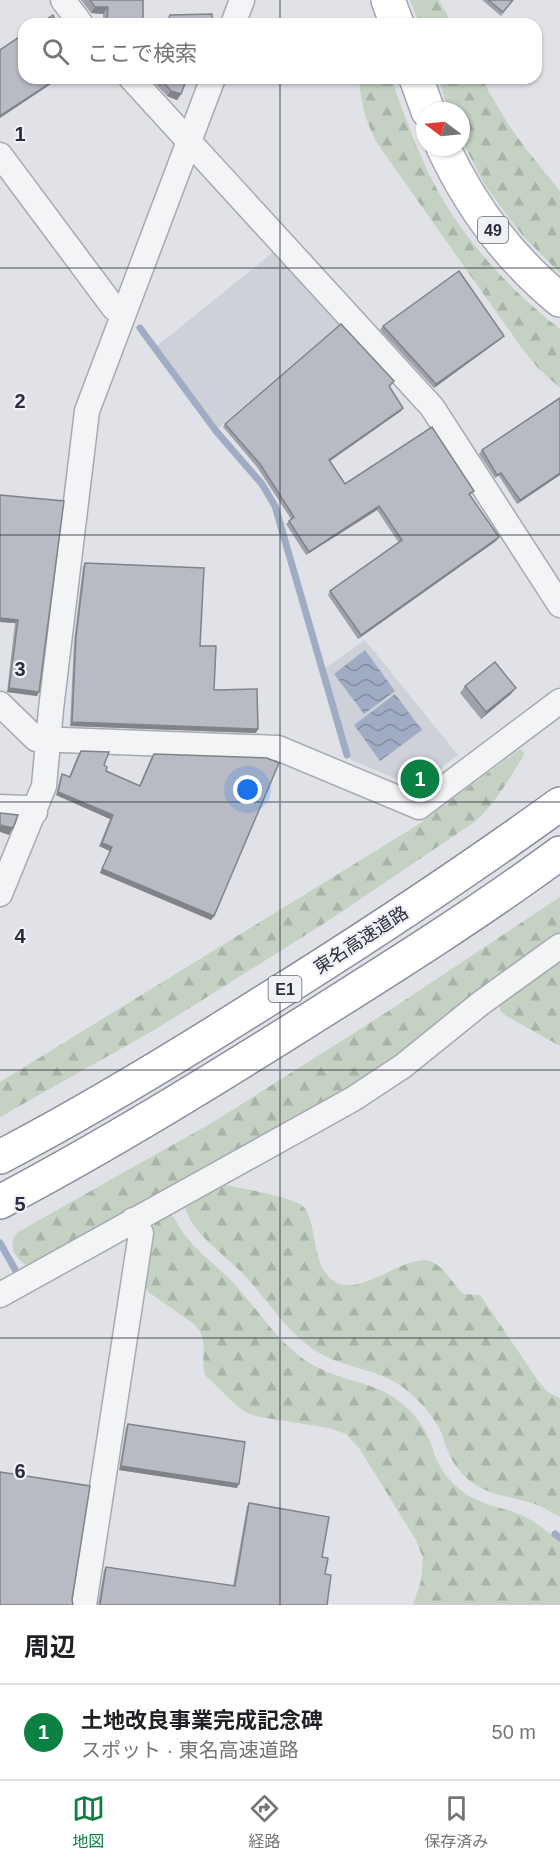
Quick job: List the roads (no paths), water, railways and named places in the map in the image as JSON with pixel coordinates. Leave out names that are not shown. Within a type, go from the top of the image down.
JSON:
[{"type":"main road","points":[[388,0],[396,18]]},
{"type":"main road","points":[[418,84],[425,102]]},
{"type":"main road","name":"49","points":[[448,156],[467,194],[487,222],[532,274],[560,300]]},
{"type":"main road","name":"東名高速道路","points":[[0,1157],[174,1059],[347,950],[560,804]]},
{"type":"main road","name":"E1","points":[[0,1202],[197,1090],[368,982],[532,874],[560,853]]},
{"type":"street","points":[[63,0],[76,18]]},
{"type":"street","points":[[235,18],[242,0]]},
{"type":"street","points":[[137,84],[432,407],[560,605]]},
{"type":"street","points":[[0,894],[44,786],[52,698],[87,411],[211,84]]},
{"type":"street","points":[[0,155],[114,308],[124,313]]},
{"type":"street","points":[[0,704],[36,739],[279,748],[419,807],[560,701]]},
{"type":"street","points":[[0,807],[25,808],[34,812]]},
{"type":"street","points":[[0,1295],[353,1099],[427,1048],[481,1003],[560,946]]},
{"type":"street","points":[[84,1605],[141,1233],[134,1220]]},
{"type":"water","points":[[365,650],[395,691],[364,714],[334,674]]},
{"type":"water","points":[[395,694],[422,730],[380,761],[354,725]]},
{"type":"waterway","points":[[140,328],[216,431],[262,484],[275,506],[347,755]]},
{"type":"waterway","points":[[0,1243],[17,1273]]},
{"type":"waterway","points":[[555,1534],[560,1538]]},
{"type":"place","name":"土地改良事業完成記念碑","points":[[420,779]]}]
